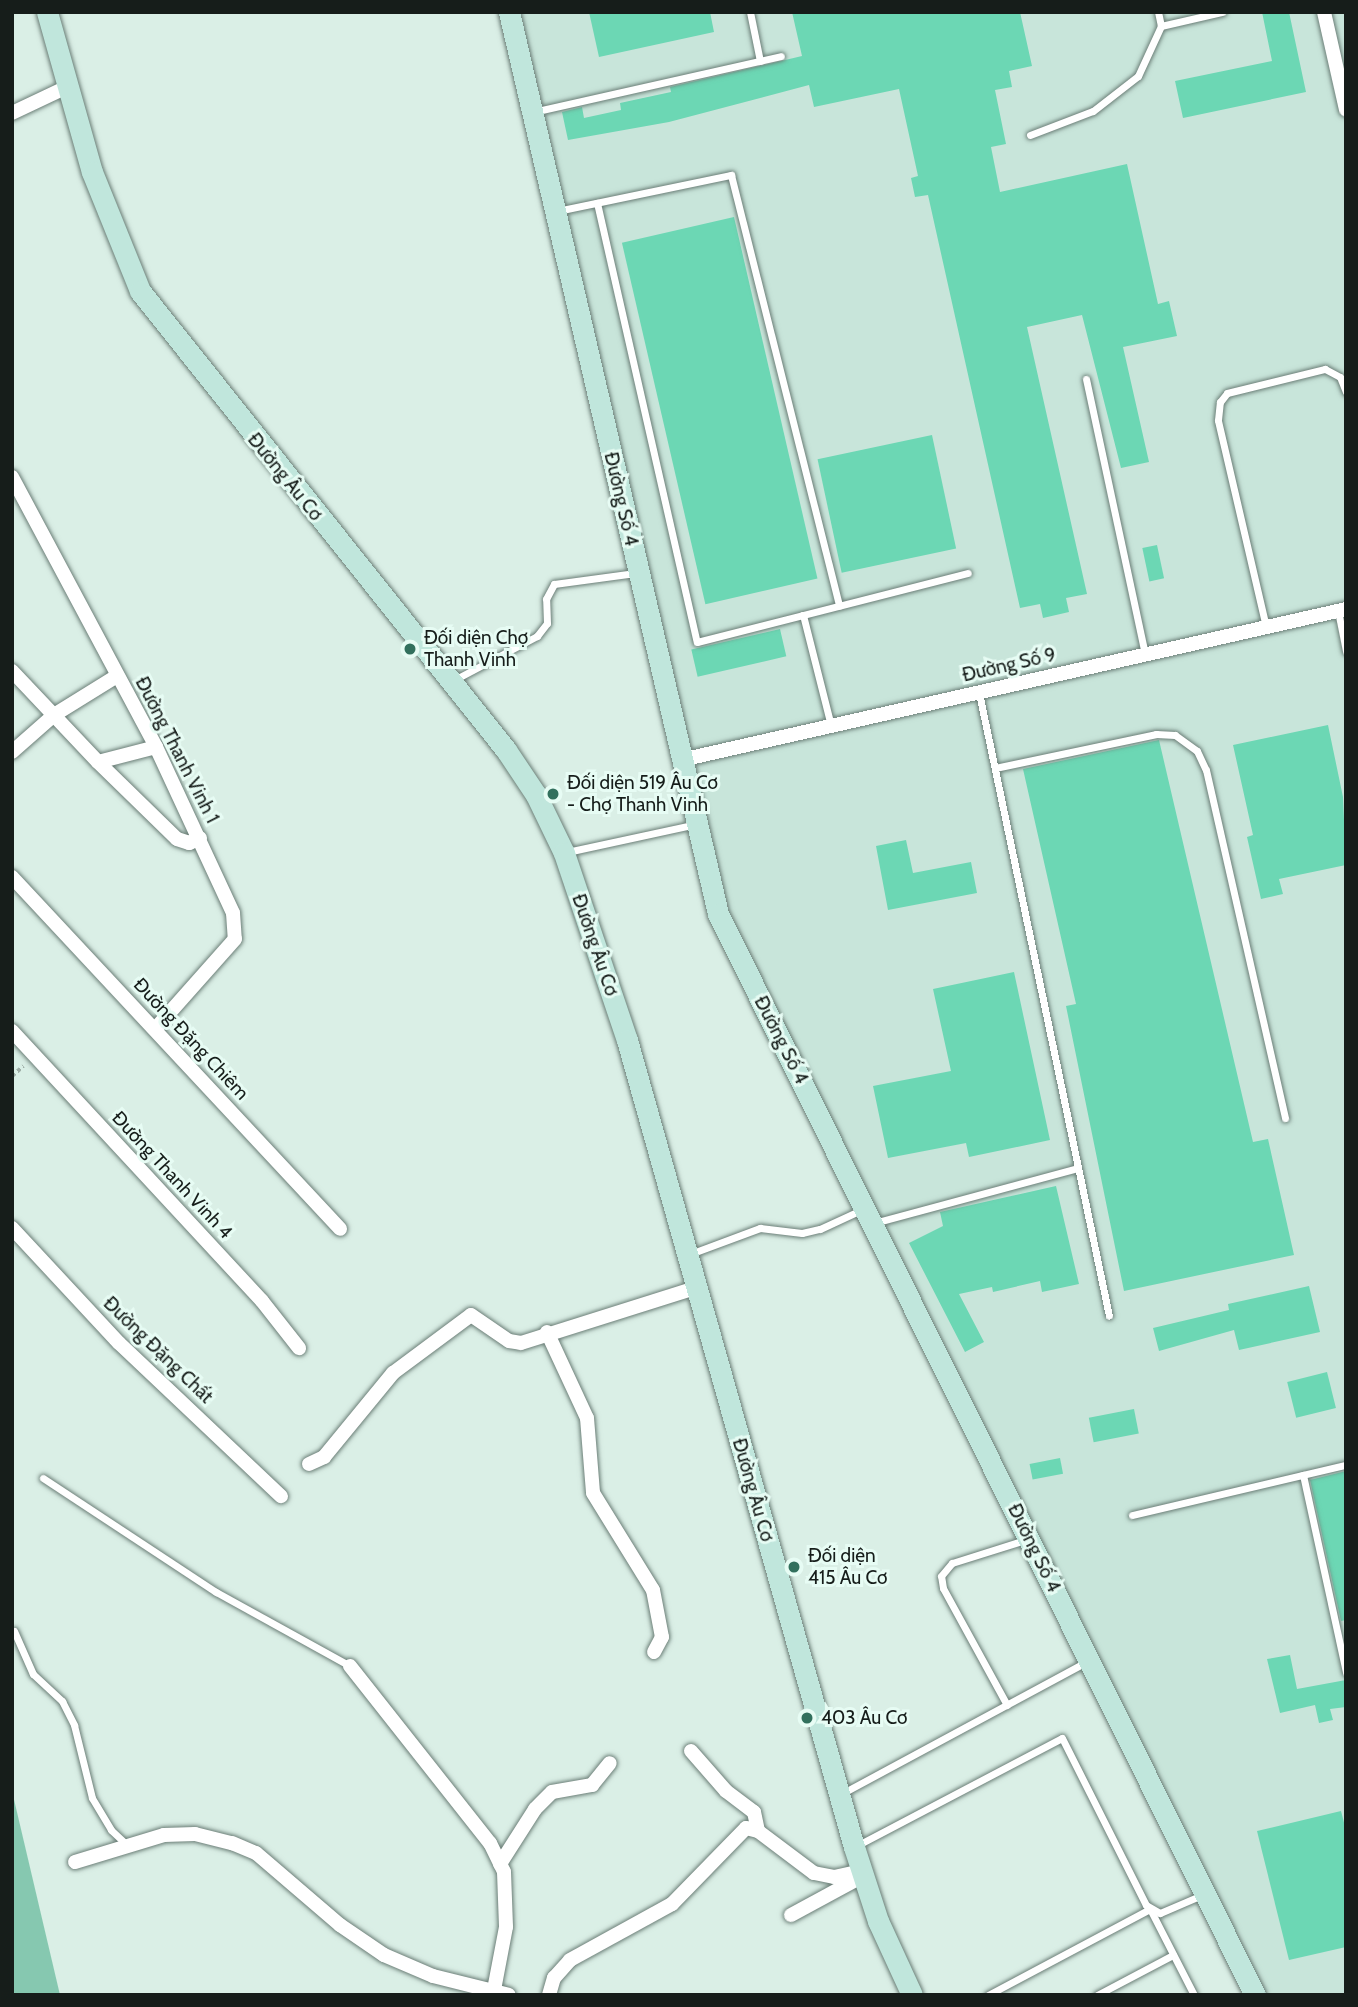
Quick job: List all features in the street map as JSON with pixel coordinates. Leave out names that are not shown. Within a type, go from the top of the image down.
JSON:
[{"type":"main road","name":"Đường Âu Cơ","points":[[47,12],[65,89],[92,172],[140,291],[451,682],[536,795],[564,853],[627,1040],[854,1847],[912,1995]]},
{"type":"main road","name":"Đường Số 4","points":[[509,12],[718,914],[1255,1995]]},
{"type":"street","points":[[1324,12],[1345,106]]},
{"type":"street","points":[[12,113],[65,89]]},
{"type":"street","name":"Đường Thanh Vinh 1","points":[[13,479],[156,747],[230,899],[235,939],[155,1029]]},
{"type":"street","name":"Đường Số 9","points":[[681,760],[1342,610]]},
{"type":"street","points":[[12,671],[98,762],[177,839],[188,843],[200,838]]},
{"type":"street","points":[[12,752],[54,715],[117,677]]},
{"type":"street","points":[[98,762],[156,747]]},
{"type":"street","name":"Đường Đặng Chiêm","points":[[12,877],[340,1229]]},
{"type":"street","name":"Đường Thanh Vinh 4","points":[[12,1031],[262,1301],[299,1348]]},
{"type":"street","name":"Đường Đặng Chất","points":[[12,1228],[119,1343],[281,1496]]},
{"type":"street","points":[[309,1464],[324,1457],[393,1373],[471,1315],[509,1341],[521,1343],[547,1332],[695,1288]]},
{"type":"street","points":[[547,1332],[587,1418],[593,1493],[653,1590],[662,1637],[654,1652]]},
{"type":"street","points":[[75,1862],[164,1835],[195,1834],[232,1843],[256,1853],[340,1925],[384,1955],[433,1976],[504,1993],[507,1893],[500,1864],[490,1843],[350,1665]]},
{"type":"street","points":[[691,1751],[726,1791],[754,1812],[758,1831]]},
{"type":"street","points":[[500,1864],[535,1809],[552,1792],[592,1785],[610,1763]]},
{"type":"street","points":[[549,1995],[554,1978],[570,1960],[672,1904],[746,1828],[758,1831],[814,1873],[834,1877],[862,1873]]},
{"type":"street","points":[[791,1915],[862,1873]]},
{"type":"lane","points":[[750,12],[760,61]]},
{"type":"lane","points":[[1030,135],[1093,111],[1138,76],[1161,26],[1158,12]]},
{"type":"lane","points":[[1161,26],[1222,12]]},
{"type":"lane","points":[[532,112],[781,56]]},
{"type":"lane","points":[[555,211],[731,175],[839,606]]},
{"type":"lane","points":[[597,203],[697,642],[968,573]]},
{"type":"lane","points":[[1266,627],[1218,421],[1220,402],[1227,393],[1325,369],[1340,377],[1346,392]]},
{"type":"lane","points":[[1086,379],[1145,655]]},
{"type":"lane","points":[[451,682],[537,636],[547,623],[546,599],[554,584],[638,573]]},
{"type":"lane","points":[[1342,610],[1346,651]]},
{"type":"lane","points":[[803,615],[831,726]]},
{"type":"lane","points":[[979,692],[1109,1316]]},
{"type":"lane","points":[[995,768],[1156,734],[1175,735],[1197,751],[1206,770],[1285,1118]]},
{"type":"lane","points":[[564,853],[696,824]]},
{"type":"lane","points":[[686,1255],[760,1228],[802,1233],[1078,1168]]},
{"type":"lane","points":[[1132,1515],[1346,1465]]},
{"type":"lane","points":[[1303,1475],[1346,1672]]},
{"type":"lane","points":[[43,1478],[216,1592],[350,1665]]},
{"type":"lane","points":[[1007,1704],[943,1588],[941,1576],[952,1563],[1029,1539]]},
{"type":"lane","points":[[14,1631],[33,1674],[62,1701],[74,1725],[92,1798],[111,1830],[127,1845]]},
{"type":"lane","points":[[840,1794],[1089,1660]]},
{"type":"lane","points":[[854,1847],[1062,1738],[1194,1995]]},
{"type":"lane","points":[[988,1995],[1150,1909],[1165,1912],[1205,1894]]},
{"type":"lane","points":[[1097,1995],[1172,1955]]},
{"type":"shaded area","points":[[515,12],[1346,12],[1346,1995],[1256,1995],[718,914]]},
{"type":"green space","points":[[12,1791],[60,1995],[12,1995]]},
{"type":"building","points":[[589,12],[710,12],[714,32],[599,57]]},
{"type":"building","points":[[792,12],[1020,12],[1032,66],[1009,71],[1012,87],[995,90],[1006,144],[991,147],[1000,192],[1127,164],[1158,304],[1169,301],[1177,336],[1123,347],[1149,462],[1121,468],[1082,315],[1027,327],[1087,594],[1066,598],[1069,612],[1043,618],[1040,604],[1020,608],[928,195],[915,197],[911,178],[918,176],[899,89],[814,107],[809,85],[669,122],[568,140],[562,112],[582,107],[584,118],[621,110],[620,103],[671,92],[670,87],[802,56]]},
{"type":"building","points":[[1262,12],[1289,12],[1306,92],[1183,118],[1175,81],[1272,61]]},
{"type":"building","points":[[734,217],[817,578],[705,604],[622,243]]},
{"type":"building","points":[[932,435],[956,548],[842,573],[818,459]]},
{"type":"building","points":[[1157,545],[1164,578],[1149,581],[1142,548]]},
{"type":"building","points":[[780,629],[786,656],[698,677],[691,649]]},
{"type":"building","points":[[1328,725],[1343,797],[1346,865],[1279,879],[1283,894],[1261,899],[1247,837],[1253,835],[1233,745]]},
{"type":"building","points":[[1159,740],[1253,1142],[1268,1139],[1294,1255],[1124,1291],[1066,1006],[1076,1004],[1023,769]]},
{"type":"building","points":[[906,840],[913,873],[971,862],[977,893],[888,910],[876,846]]},
{"type":"building","points":[[1014,972],[1050,1140],[969,1157],[966,1143],[888,1158],[873,1086],[951,1071],[933,989]]},
{"type":"building","points":[[1056,1186],[1079,1284],[1042,1292],[1040,1281],[993,1292],[992,1287],[959,1294],[984,1342],[965,1352],[909,1243],[943,1226],[940,1212]]},
{"type":"building","points":[[1309,1286],[1320,1332],[1239,1350],[1234,1330],[1159,1351],[1153,1328],[1229,1310],[1228,1304]]},
{"type":"building","points":[[1327,1372],[1336,1408],[1296,1418],[1287,1382]]},
{"type":"building","points":[[1134,1409],[1139,1434],[1094,1442],[1089,1418]]},
{"type":"building","points":[[1060,1458],[1063,1474],[1033,1480],[1030,1464]]},
{"type":"building","points":[[1346,1471],[1346,1620],[1341,1621],[1310,1480]]},
{"type":"building","points":[[1290,1655],[1297,1689],[1346,1680],[1346,1707],[1330,1709],[1333,1720],[1319,1723],[1315,1705],[1280,1713],[1267,1659]]},
{"type":"building","points":[[1341,1811],[1346,1830],[1346,1947],[1289,1960],[1257,1831]]},
{"type":"place","name":"Đối diện Chợ Thanh Vinh","points":[[410,649]]},
{"type":"place","name":"Đối diện 519 Âu Cơ - Chợ Thanh Vinh","points":[[553,794]]},
{"type":"place","name":"Đối diện 415 Âu Cơ","points":[[794,1567]]},
{"type":"place","name":"403 Âu Cơ","points":[[807,1718]]}]
